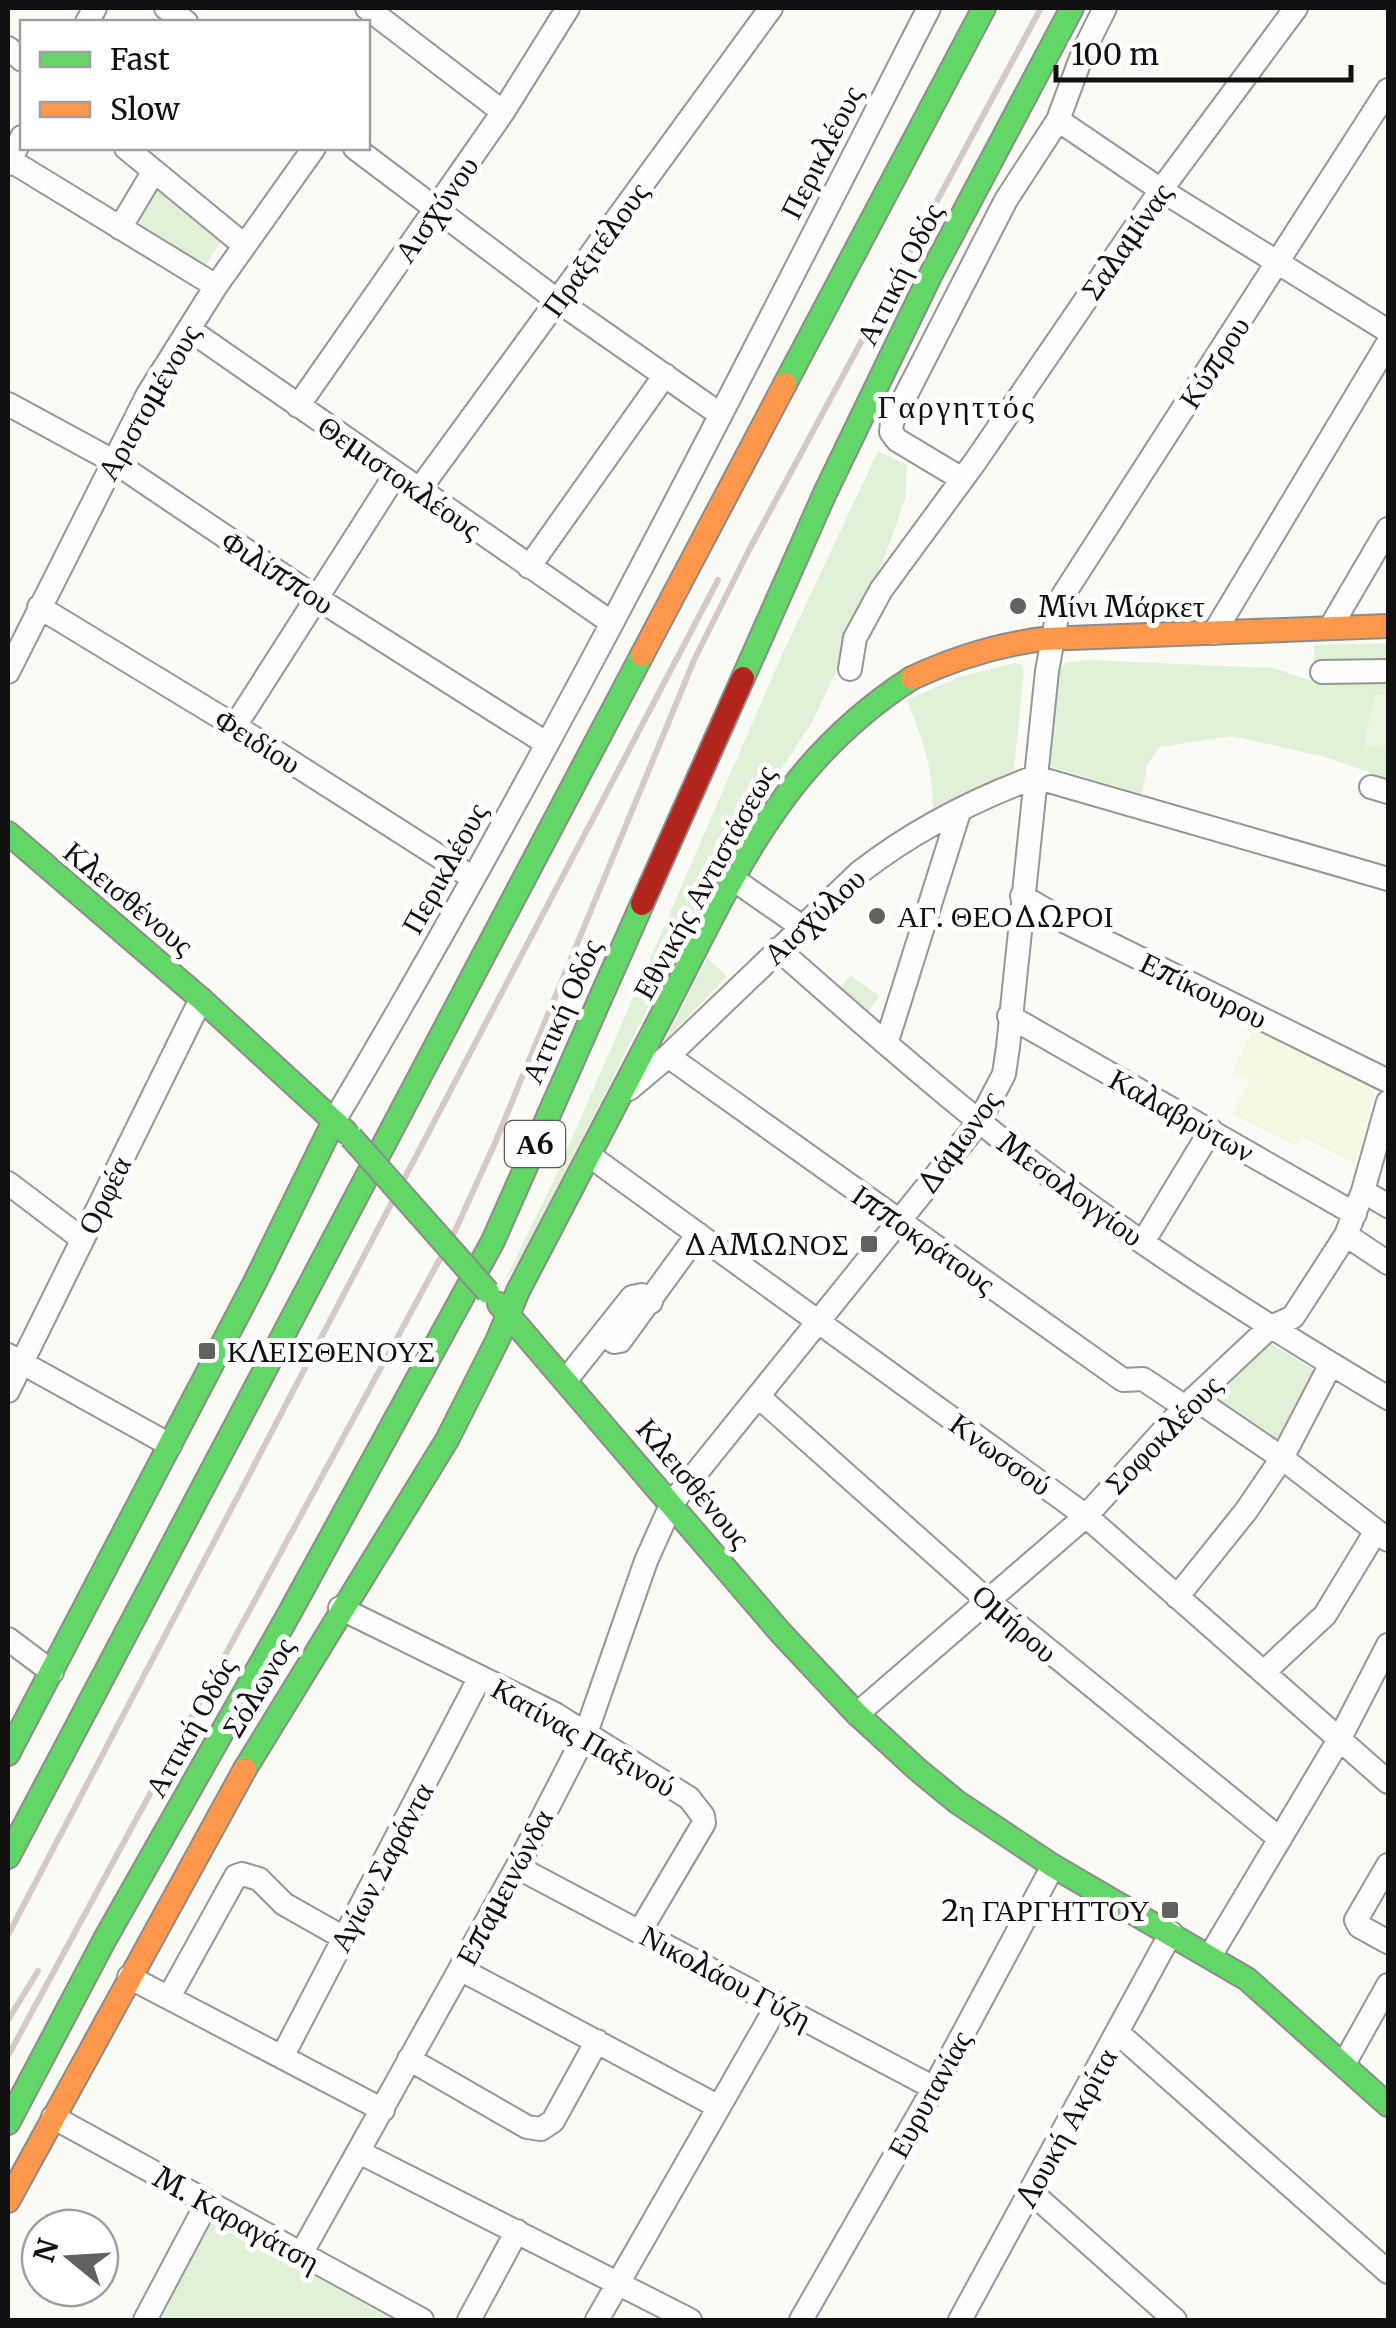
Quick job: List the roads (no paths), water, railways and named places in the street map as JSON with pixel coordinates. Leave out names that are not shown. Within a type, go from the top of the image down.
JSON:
[{"type":"main road","name":"Αττική Οδός","points":[[8,1858],[984,8]]},
{"type":"main road","name":"Αττική Οδός","points":[[8,2124],[105,1938],[485,1257],[825,493],[930,276],[1072,8]]},
{"type":"main road","name":"Εθνικής Αντιστάσεως","points":[[508,1314],[733,879],[786,789],[830,739],[862,712],[925,672],[1000,645],[1052,638],[1388,626]]},
{"type":"main road","name":"Κλεισθένους","points":[[8,833],[201,999],[351,1137],[566,1380],[780,1632],[857,1714],[944,1792],[1053,1866],[1210,1956],[1260,1990],[1388,2105]]},
{"type":"main road","name":"Περικλέους","points":[[8,1754],[334,1120]]},
{"type":"main road","name":"Σόλωνος","points":[[8,2201],[221,1809],[340,1608],[447,1440],[508,1314]]},
{"type":"street","points":[[367,8],[503,112]]},
{"type":"street","name":"Αισχύνου","points":[[298,406],[503,112],[568,8]]},
{"type":"street","name":"Πραξιτέλους","points":[[419,490],[771,8]]},
{"type":"street","name":"Περικλέους","points":[[334,1120],[474,878],[612,623],[928,8]]},
{"type":"street","points":[[962,480],[897,440],[890,432],[892,422],[1006,200],[1058,120],[1105,8]]},
{"type":"street","name":"Σαλαμίνας","points":[[850,669],[854,638],[882,590],[1160,190],[1296,8]]},
{"type":"street","name":"Κύπρου","points":[[1052,638],[1060,600],[1388,90]]},
{"type":"street","points":[[1058,120],[1160,190],[1388,331]]},
{"type":"street","points":[[128,150],[244,245]]},
{"type":"street","name":"Αριστομένους","points":[[8,672],[16,633],[40,607],[148,394],[216,286],[313,150]]},
{"type":"street","points":[[358,150],[558,301],[721,415]]},
{"type":"street","points":[[8,161],[216,286]]},
{"type":"street","points":[[120,228],[154,172]]},
{"type":"street","name":"Θεμιστοκλέους","points":[[190,330],[612,623]]},
{"type":"street","points":[[1214,633],[1388,343]]},
{"type":"street","points":[[529,567],[665,376]]},
{"type":"street","name":"Φιλίππου","points":[[8,404],[113,461],[314,597],[546,743]]},
{"type":"street","points":[[235,726],[396,474]]},
{"type":"street","points":[[1330,628],[1388,529]]},
{"type":"street","name":"Φειδίου","points":[[40,607],[474,878]]},
{"type":"street","name":"Δάμωνος","points":[[672,1503],[980,1122],[1004,1074],[1052,638]]},
{"type":"street","points":[[1322,672],[1388,671]]},
{"type":"street","points":[[1035,778],[1388,879]]},
{"type":"street","name":"Αισχύλου","points":[[622,1096],[890,850],[985,796],[1035,778]]},
{"type":"street","points":[[887,1041],[959,812]]},
{"type":"street","points":[[733,879],[802,927]]},
{"type":"street","name":"Επίκουρου","points":[[1022,896],[1388,1081]]},
{"type":"street","name":"Μεσολογγίου","points":[[778,949],[980,1122],[1143,1242],[1269,1328],[1388,1398]]},
{"type":"street","name":"Ορφέα","points":[[8,1391],[15,1360],[82,1240],[201,999]]},
{"type":"street","name":"Καλαβρύτων","points":[[1009,1016],[1211,1130],[1350,1225],[1388,1263]]},
{"type":"street","name":"Ιπποκράτους","points":[[668,1056],[1123,1380],[1142,1378],[1190,1402],[1282,1458],[1382,1536]]},
{"type":"street","name":"Σοφοκλέους","points":[[857,1714],[1086,1516],[1190,1402],[1269,1328],[1294,1318],[1350,1225],[1388,1102]]},
{"type":"street","points":[[1143,1242],[1211,1130]]},
{"type":"street","name":"Κνωσσού","points":[[590,1156],[1086,1516],[1388,1782]]},
{"type":"street","points":[[8,1183],[82,1240]]},
{"type":"street","points":[[1363,1191],[1388,1206]]},
{"type":"street","points":[[566,1380],[604,1334],[620,1342],[698,1234]]},
{"type":"street","points":[[15,1360],[170,1444]]},
{"type":"street","points":[[1177,1596],[1246,1511],[1282,1458],[1331,1364]]},
{"type":"street","name":"Ομήρου","points":[[759,1397],[986,1600],[1280,1839]]},
{"type":"street","name":"Επαμεινώνδα","points":[[301,2254],[517,1867],[586,1733],[646,1561],[672,1503]]},
{"type":"street","points":[[1264,1672],[1325,1615],[1382,1536]]},
{"type":"street","name":"Κατίνας Παξινού","points":[[340,1608],[586,1733],[688,1798],[704,1823],[640,1931]]},
{"type":"street","points":[[8,1638],[52,1672]]},
{"type":"street","points":[[1210,1956],[1340,1738],[1388,1645]]},
{"type":"street","name":"Αγίων Σαράντα","points":[[282,2056],[480,1677]]},
{"type":"street","points":[[1388,1865],[1356,1920],[1359,1926],[1388,1942]]},
{"type":"street","name":"Ευρυτανίας","points":[[801,2320],[934,2088],[1053,1866]]},
{"type":"street","name":"Νικολάου Γύζη","points":[[517,1867],[934,2088]]},
{"type":"street","points":[[169,1997],[236,1876],[259,1879],[284,1904],[344,1938]]},
{"type":"street","name":"Λουκή Ακρίτα","points":[[960,2320],[1171,1933]]},
{"type":"street","points":[[460,1969],[718,2107]]},
{"type":"street","points":[[129,1977],[382,2110]]},
{"type":"street","points":[[1344,2064],[1388,1986]]},
{"type":"street","points":[[597,2320],[778,2004]]},
{"type":"street","points":[[1118,2033],[1388,2272]]},
{"type":"street","points":[[410,2059],[527,2127],[541,2130],[552,2121],[596,2041]]},
{"type":"street","name":"Μ. Καραγάτση","points":[[53,2117],[422,2320]]},
{"type":"street","points":[[360,2152],[690,2320]]},
{"type":"street","points":[[1032,2192],[1175,2320]]},
{"type":"street","points":[[145,2320],[208,2203]]},
{"type":"street","points":[[469,2320],[518,2231]]},
{"type":"railway","points":[[8,2056],[455,1231],[695,658],[749,550],[1041,8]]},
{"type":"railway","points":[[8,1935],[718,580]]},
{"type":"railway","points":[[8,2020],[38,1971]]},
{"type":"place","name":"Μίνι Μάρκετ","points":[[1018,606]]},
{"type":"place","name":"ΑΓ. ΘΕΟΔΩΡΟΙ","points":[[877,916]]},
{"type":"place","name":"ΔΑΜΩΝΟΣ","points":[[869,1244]]},
{"type":"place","name":"ΚΛΕΙΣΘΕΝΟΥΣ","points":[[207,1351]]},
{"type":"place","name":"2η ΓΑΡΓΗΤΤΟΥ","points":[[1170,1910]]},
{"type":"district","name":"Γαργηττός","points":[[957,407]]}]
